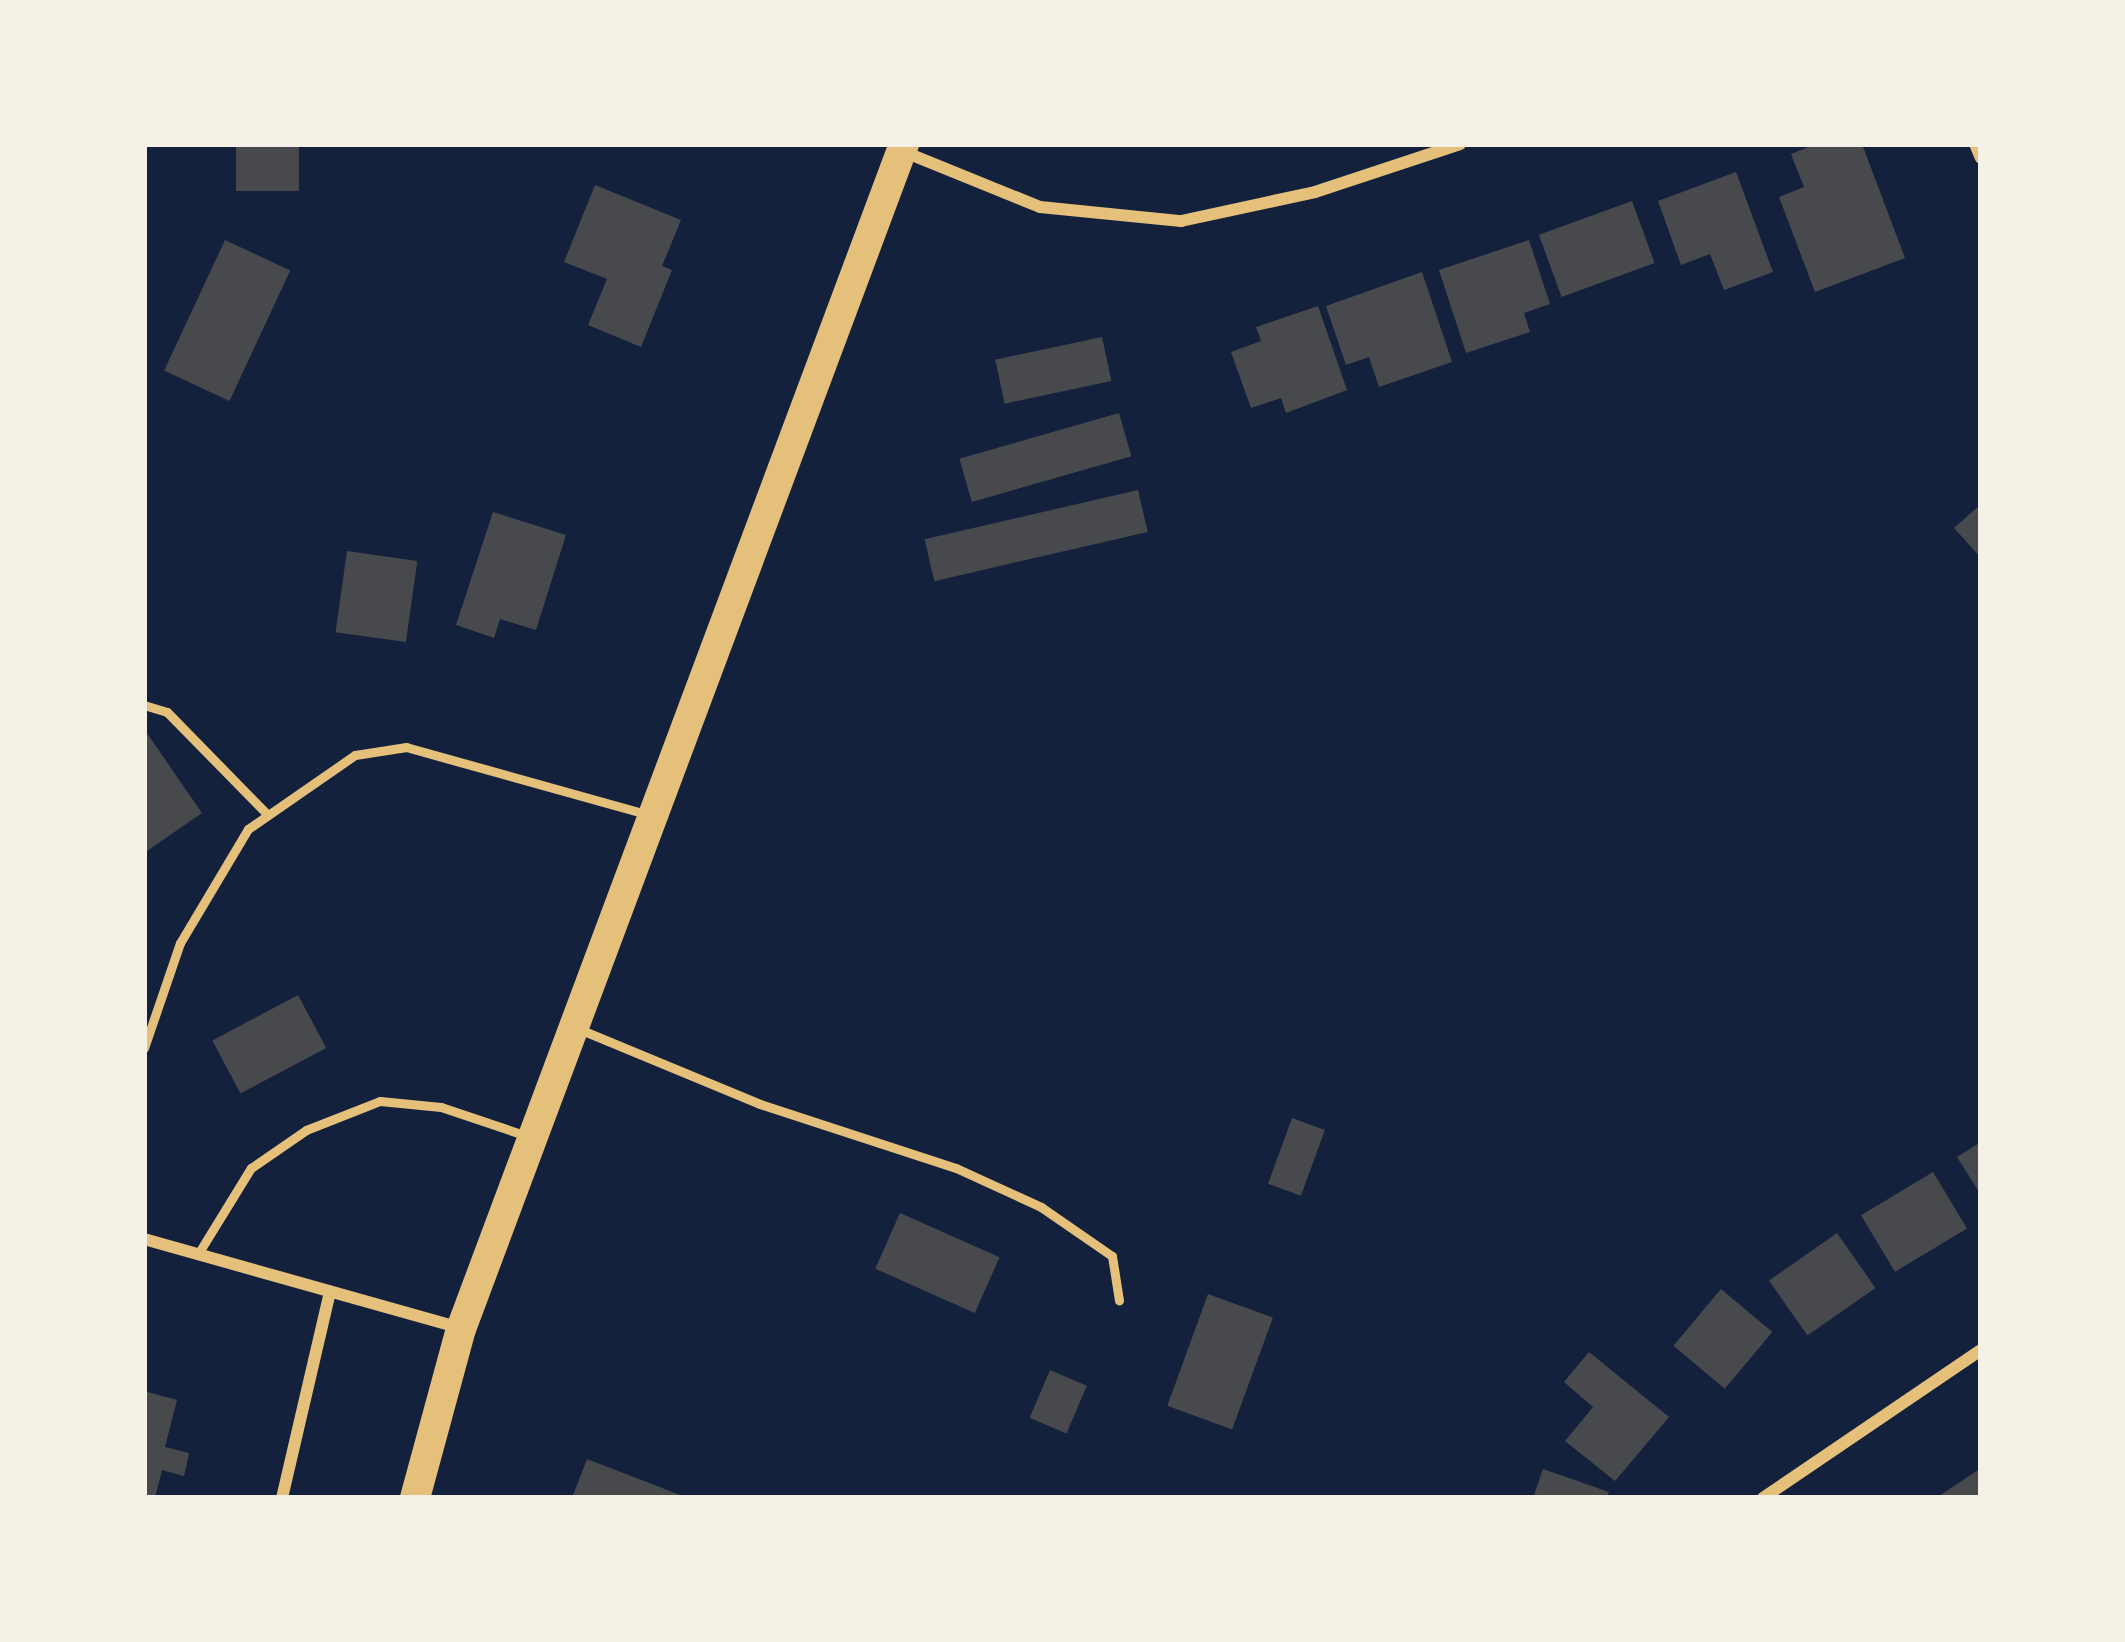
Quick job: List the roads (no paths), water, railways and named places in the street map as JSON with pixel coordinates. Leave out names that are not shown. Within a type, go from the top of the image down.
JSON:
[{"type":"main road","points":[[416,1498],[461,1329],[903,147]]},
{"type":"street","points":[[903,147],[1040,207],[1181,221],[1315,192],[1460,144]]},
{"type":"street","points":[[1975,144],[1981,158]]},
{"type":"street","points":[[144,1239],[461,1329]]},
{"type":"street","points":[[282,1498],[330,1292]]},
{"type":"street","points":[[1763,1498],[1981,1350]]},
{"type":"lane","points":[[144,705],[167,712],[267,814]]},
{"type":"lane","points":[[144,1048],[208,887],[267,814],[355,755],[406,747],[652,816]]},
{"type":"lane","points":[[574,1027],[760,1104],[956,1168],[1041,1207],[1112,1256],[1119,1300]]},
{"type":"lane","points":[[198,1254],[251,1168],[306,1130],[380,1101],[441,1106],[532,1138]]}]
